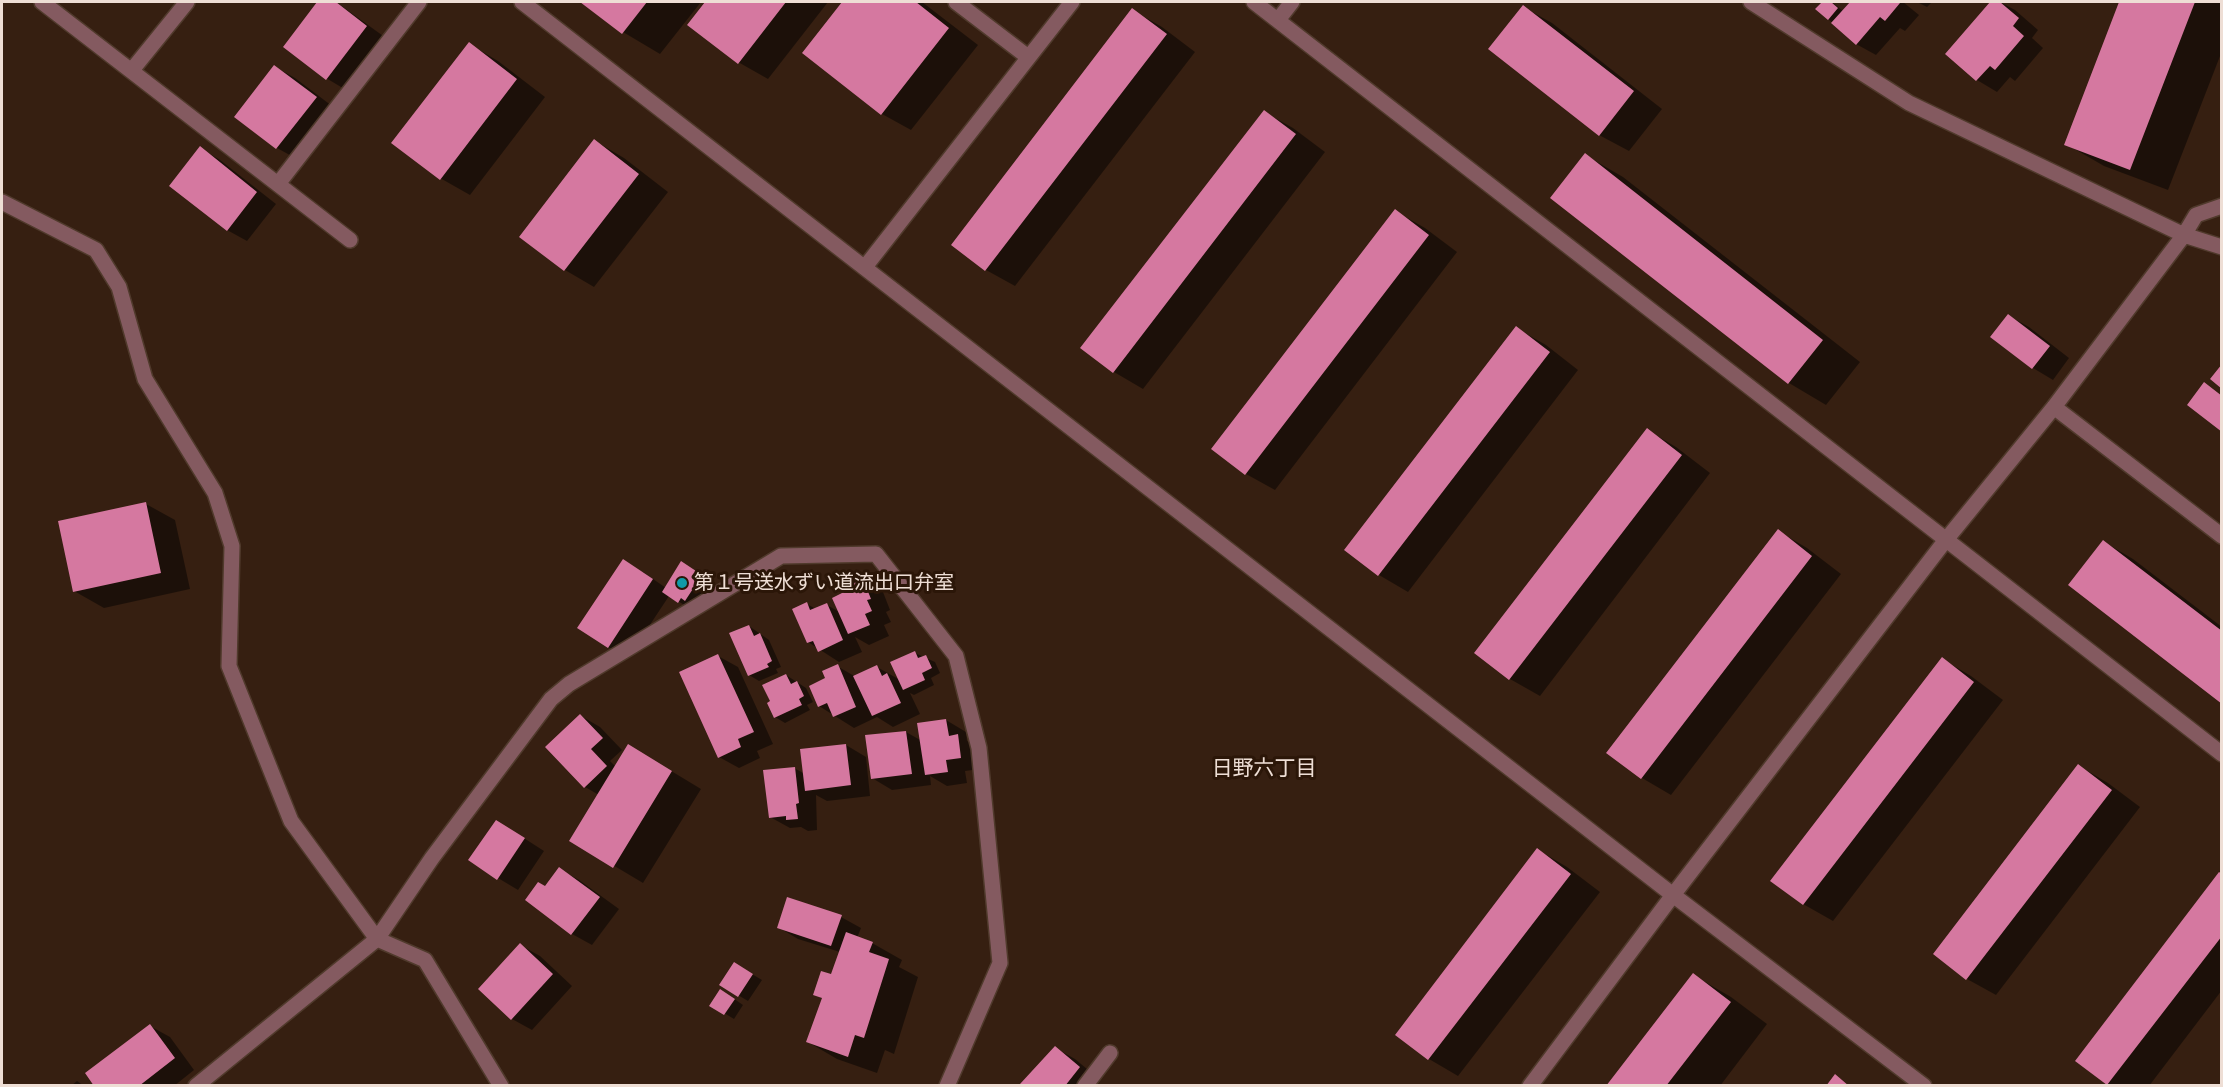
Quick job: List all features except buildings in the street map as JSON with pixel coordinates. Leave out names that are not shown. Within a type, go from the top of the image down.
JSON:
[{"type":"street","points":[[42,2],[350,240]]},
{"type":"street","points":[[132,70],[187,2]]},
{"type":"street","points":[[279,184],[419,2]]},
{"type":"street","points":[[522,2],[1673,895],[1924,1086]]},
{"type":"street","points":[[956,2],[1028,57]]},
{"type":"street","points":[[865,267],[1072,2]]},
{"type":"street","points":[[1254,2],[2222,754]]},
{"type":"street","points":[[1278,20],[1292,2]]},
{"type":"street","points":[[1751,2],[1909,104],[2184,236],[2222,247]]},
{"type":"street","points":[[2,202],[96,249],[119,287],[145,380],[215,494],[232,546],[229,666],[291,821],[377,939],[424,960],[501,1086]]},
{"type":"street","points":[[1530,1086],[1673,895],[2184,236],[2196,215],[2222,206]]},
{"type":"street","points":[[2054,406],[2222,536]]},
{"type":"street","points":[[196,1086],[377,939],[432,858],[537,717],[551,699],[569,684],[781,556],[876,554],[956,656],[979,748],[1000,963],[947,1086]]},
{"type":"street","points":[[1085,1086],[1110,1053]]},
{"type":"place","name":"第１号送水ずい道流出口弁室","points":[[682,583]]},
{"type":"district","name":"日野六丁目","points":[[1264,769]]}]
